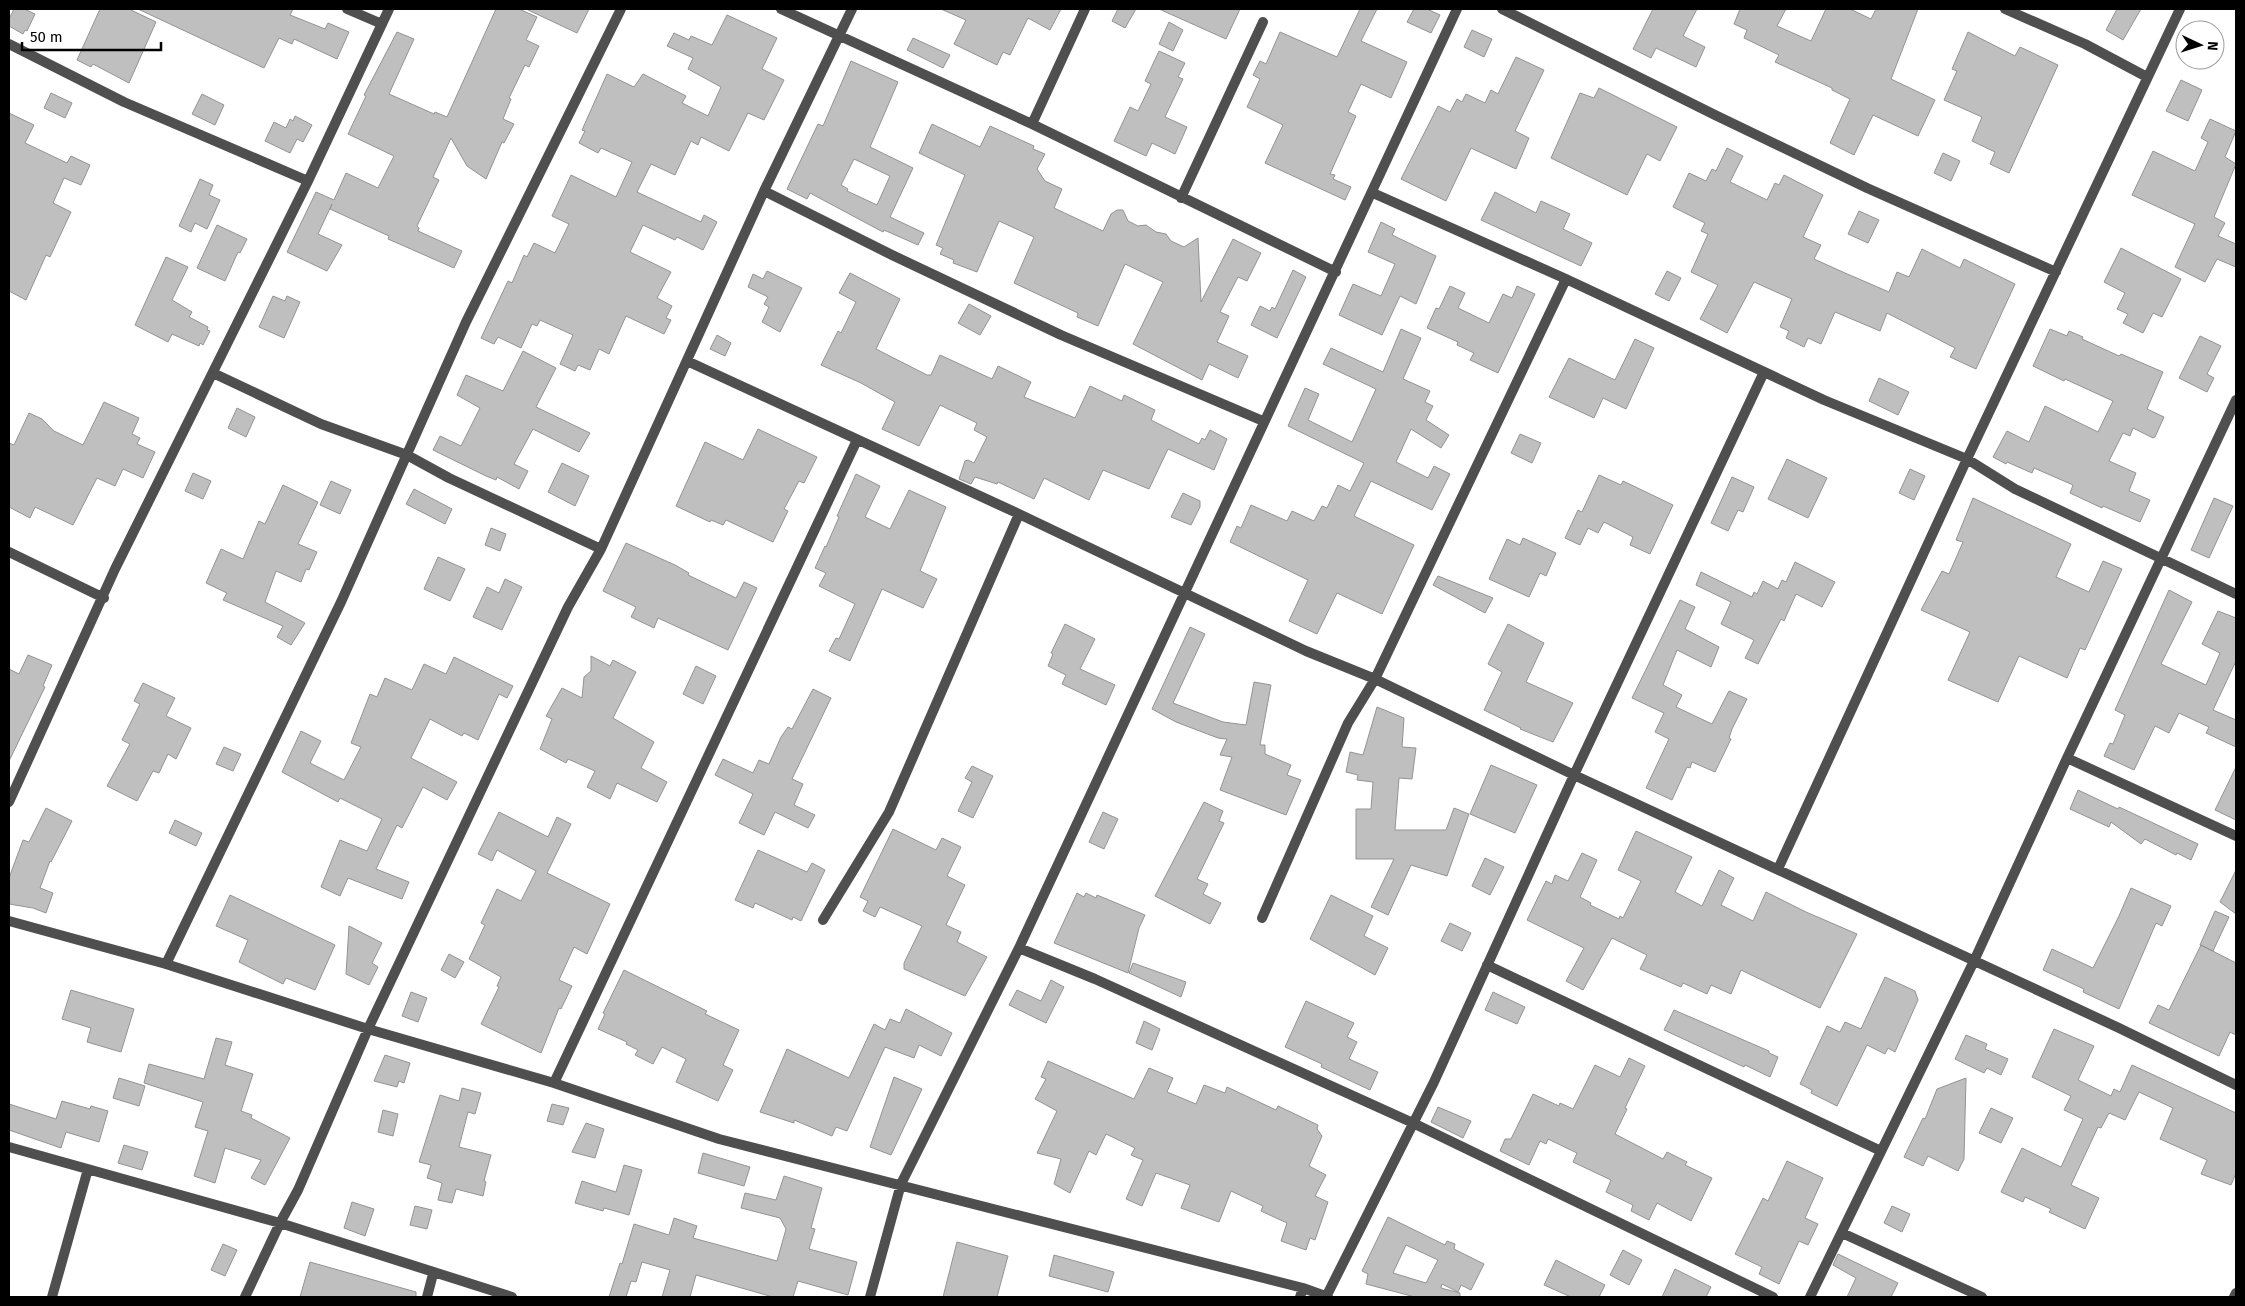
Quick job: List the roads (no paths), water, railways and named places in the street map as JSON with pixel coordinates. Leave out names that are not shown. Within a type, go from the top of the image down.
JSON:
[{"type":"street","points":[[347,9],[382,24]]},
{"type":"street","points":[[9,802],[12,784],[104,598],[115,569],[308,181],[389,9]]},
{"type":"street","points":[[166,964],[341,602],[466,322],[621,9]]},
{"type":"street","points":[[780,9],[1032,124],[1336,272]]},
{"type":"street","points":[[245,1297],[298,1190],[368,1029],[564,616],[600,549],[764,191],[852,9]]},
{"type":"street","points":[[1032,124],[1086,9]]},
{"type":"street","points":[[870,1297],[901,1184],[1019,948],[1458,9]]},
{"type":"street","points":[[1502,9],[1760,137],[1868,188],[2056,272]]},
{"type":"street","points":[[2005,9],[2085,44],[2147,77]]},
{"type":"street","points":[[1778,869],[1966,459],[2180,9]]},
{"type":"street","points":[[1181,198],[1263,22]]},
{"type":"street","points":[[9,44],[124,102],[308,181]]},
{"type":"street","points":[[764,191],[892,255],[1061,335],[1264,421]]},
{"type":"street","points":[[1373,193],[1566,279],[1824,400],[1966,459],[2015,489],[2236,594]]},
{"type":"street","points":[[1262,918],[1348,723],[1375,679],[1566,279]]},
{"type":"street","points":[[687,362],[1018,514],[1306,651],[1375,679],[1574,775],[2236,1085]]},
{"type":"street","points":[[9,921],[166,964],[368,1029],[554,1083],[719,1139],[901,1184],[1301,1292],[1327,1297],[1434,1082],[1574,775],[1764,372]]},
{"type":"street","points":[[213,373],[321,424],[407,455],[449,478],[600,549]]},
{"type":"street","points":[[1810,1297],[1974,961],[2067,758],[2236,400]]},
{"type":"street","points":[[554,1083],[857,440]]},
{"type":"street","points":[[823,920],[889,812],[1018,514]]},
{"type":"street","points":[[9,552],[104,598]]},
{"type":"street","points":[[2067,758],[2236,836]]},
{"type":"street","points":[[1019,948],[1095,979],[1413,1123],[1773,1297]]},
{"type":"street","points":[[1487,965],[1881,1151]]},
{"type":"street","points":[[9,1147],[280,1223],[433,1274],[512,1297]]},
{"type":"street","points":[[52,1297],[88,1169]]},
{"type":"street","points":[[1842,1233],[1982,1297]]},
{"type":"street","points":[[427,1297],[433,1274]]},
{"type":"street","points":[[2234,1297],[2236,1293]]}]
